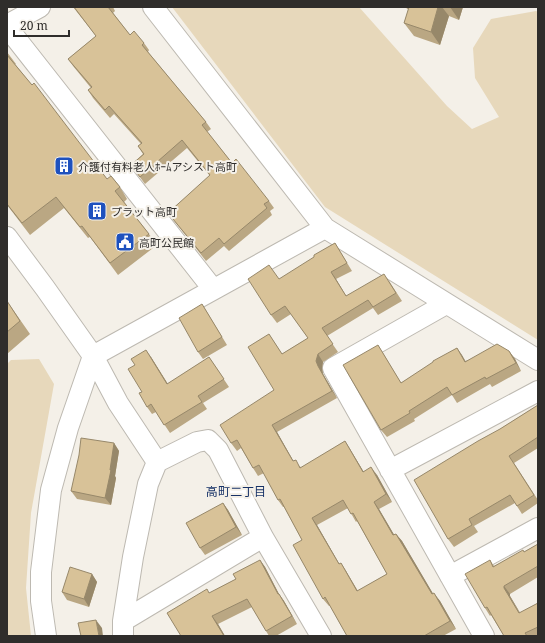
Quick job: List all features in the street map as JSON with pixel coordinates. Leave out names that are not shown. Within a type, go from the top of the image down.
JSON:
[{"type":"street","points":[[40,7],[7,26],[214,289]]},
{"type":"street","points":[[153,7],[324,228],[538,360]]},
{"type":"street","points":[[46,636],[41,600],[41,572],[51,490],[68,428],[92,356],[324,228]]},
{"type":"street","points":[[7,237],[45,288],[92,356],[118,403],[157,462]]},
{"type":"street","points":[[446,304],[333,368],[484,636]]},
{"type":"street","points":[[390,470],[538,391]]},
{"type":"street","points":[[123,628],[134,557],[148,484],[157,462],[197,442],[208,440],[218,450],[263,538],[321,636]]},
{"type":"street","points":[[450,576],[538,528]]},
{"type":"street","points":[[123,628],[263,538]]},
{"type":"shaded area","points":[[172,7],[359,7],[447,106],[472,129],[499,117],[475,78],[473,48],[491,19],[536,11],[538,12],[538,340],[325,207]]},
{"type":"shaded area","points":[[39,359],[54,384],[31,513],[26,588],[31,636],[7,636],[7,364],[11,360]]},
{"type":"building","points":[[74,7],[108,7],[130,35],[134,31],[144,43],[142,45],[206,122],[202,125],[232,163],[236,159],[269,201],[264,204],[267,208],[224,244],[219,238],[201,253],[168,213],[210,175],[182,140],[140,177],[131,165],[144,154],[138,146],[142,143],[109,106],[105,110],[88,90],[92,87],[68,59],[96,36]]},
{"type":"building","points":[[409,7],[438,7],[431,32],[404,23]]},
{"type":"building","points":[[7,55],[32,85],[34,83],[107,179],[111,176],[120,187],[115,191],[149,234],[110,263],[82,226],[80,227],[56,197],[22,223],[7,204]]},
{"type":"building","points":[[335,243],[347,263],[331,272],[346,296],[384,274],[396,293],[373,307],[368,300],[322,328],[333,344],[318,354],[316,361],[332,391],[272,425],[293,461],[296,460],[300,468],[345,441],[363,472],[371,467],[386,494],[374,502],[393,535],[396,534],[450,621],[424,636],[347,636],[325,597],[323,599],[293,545],[302,540],[280,499],[278,500],[259,465],[253,468],[237,440],[231,443],[220,425],[274,390],[248,347],[269,334],[282,354],[308,338],[285,306],[271,315],[248,279],[269,265],[279,279],[314,257],[314,255]],"holes":[[[343,500],[351,514],[353,513],[387,574],[357,591],[312,518]]]},
{"type":"building","points":[[7,301],[20,321],[7,332]]},
{"type":"building","points":[[202,304],[222,337],[198,352],[179,318]]},
{"type":"building","points":[[497,344],[509,351],[516,363],[486,379],[485,377],[452,395],[447,387],[409,411],[410,413],[381,430],[343,365],[378,345],[401,383],[433,361],[457,348],[465,362]]},
{"type":"building","points":[[146,350],[167,384],[209,357],[224,379],[198,396],[202,402],[164,425],[151,404],[147,407],[139,393],[142,392],[128,369],[135,365],[131,359]]},
{"type":"building","points":[[538,405],[538,437],[509,456],[534,495],[517,506],[510,495],[469,519],[472,525],[448,539],[414,480]]},
{"type":"building","points":[[81,438],[114,443],[111,470],[105,498],[71,491]]},
{"type":"building","points":[[223,503],[236,527],[200,548],[186,523]]},
{"type":"building","points":[[538,544],[538,566],[504,586],[504,588],[519,613],[538,603],[538,627],[525,633],[527,636],[504,636],[465,574],[490,560],[493,567],[523,550],[524,552]]},
{"type":"building","points":[[260,560],[278,594],[292,616],[266,631],[247,599],[212,616],[224,636],[181,636],[167,613],[207,589],[209,593],[236,579],[233,574]]},
{"type":"building","points":[[70,567],[92,574],[84,599],[62,592]]},
{"type":"building","points":[[96,620],[99,636],[81,636],[78,623]]},
{"type":"place","name":"介護付有料老人ﾎｰﾑアシスト高町","points":[[64,166]]},
{"type":"place","name":"プラット高町","points":[[97,211]]},
{"type":"place","name":"高町公民館","points":[[125,242]]},
{"type":"district","name":"高町二丁目","points":[[236,491]]}]
